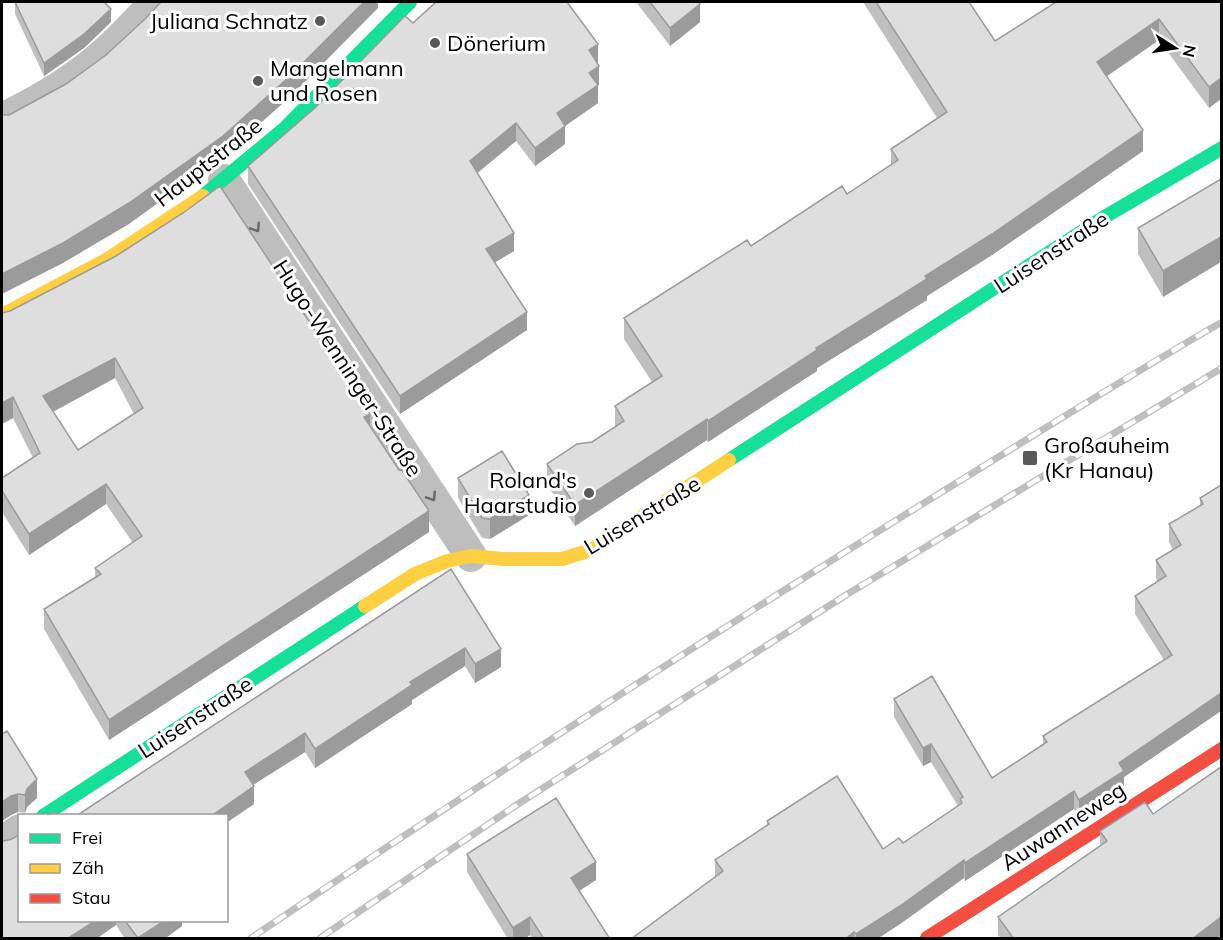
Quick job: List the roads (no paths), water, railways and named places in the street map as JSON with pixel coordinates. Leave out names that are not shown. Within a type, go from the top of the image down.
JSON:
[{"type":"street","points":[[2,119],[74,78],[107,51],[156,2]]},
{"type":"street","name":"Hauptstraße","points":[[2,315],[38,298],[119,252],[179,214],[225,180],[300,113],[410,2]]},
{"type":"street","name":"Luisenstraße","points":[[46,814],[415,574],[447,561],[471,556],[503,559],[562,559],[591,550],[1101,219],[1221,148]]},
{"type":"street","name":"Hugo-Wenninger-Straße","points":[[225,180],[471,556]]},
{"type":"street","name":"Auwanneweg","points":[[933,937],[1221,749]]},
{"type":"street","points":[[2,842],[18,831]]},
{"type":"railway","points":[[251,938],[509,767],[769,600],[1083,405],[1222,322]]},
{"type":"railway","points":[[320,938],[518,804],[846,595],[1222,368]]},
{"type":"place","name":"Juliana Schnatz","points":[[320,21]]},
{"type":"place","name":"Dönerium","points":[[435,43]]},
{"type":"place","name":"Mangelmann und Rosen","points":[[258,81]]},
{"type":"place","name":"Großauheim (Kr Hanau)","points":[[1030,458]]},
{"type":"place","name":"Roland's Haarstudio","points":[[589,493]]}]
